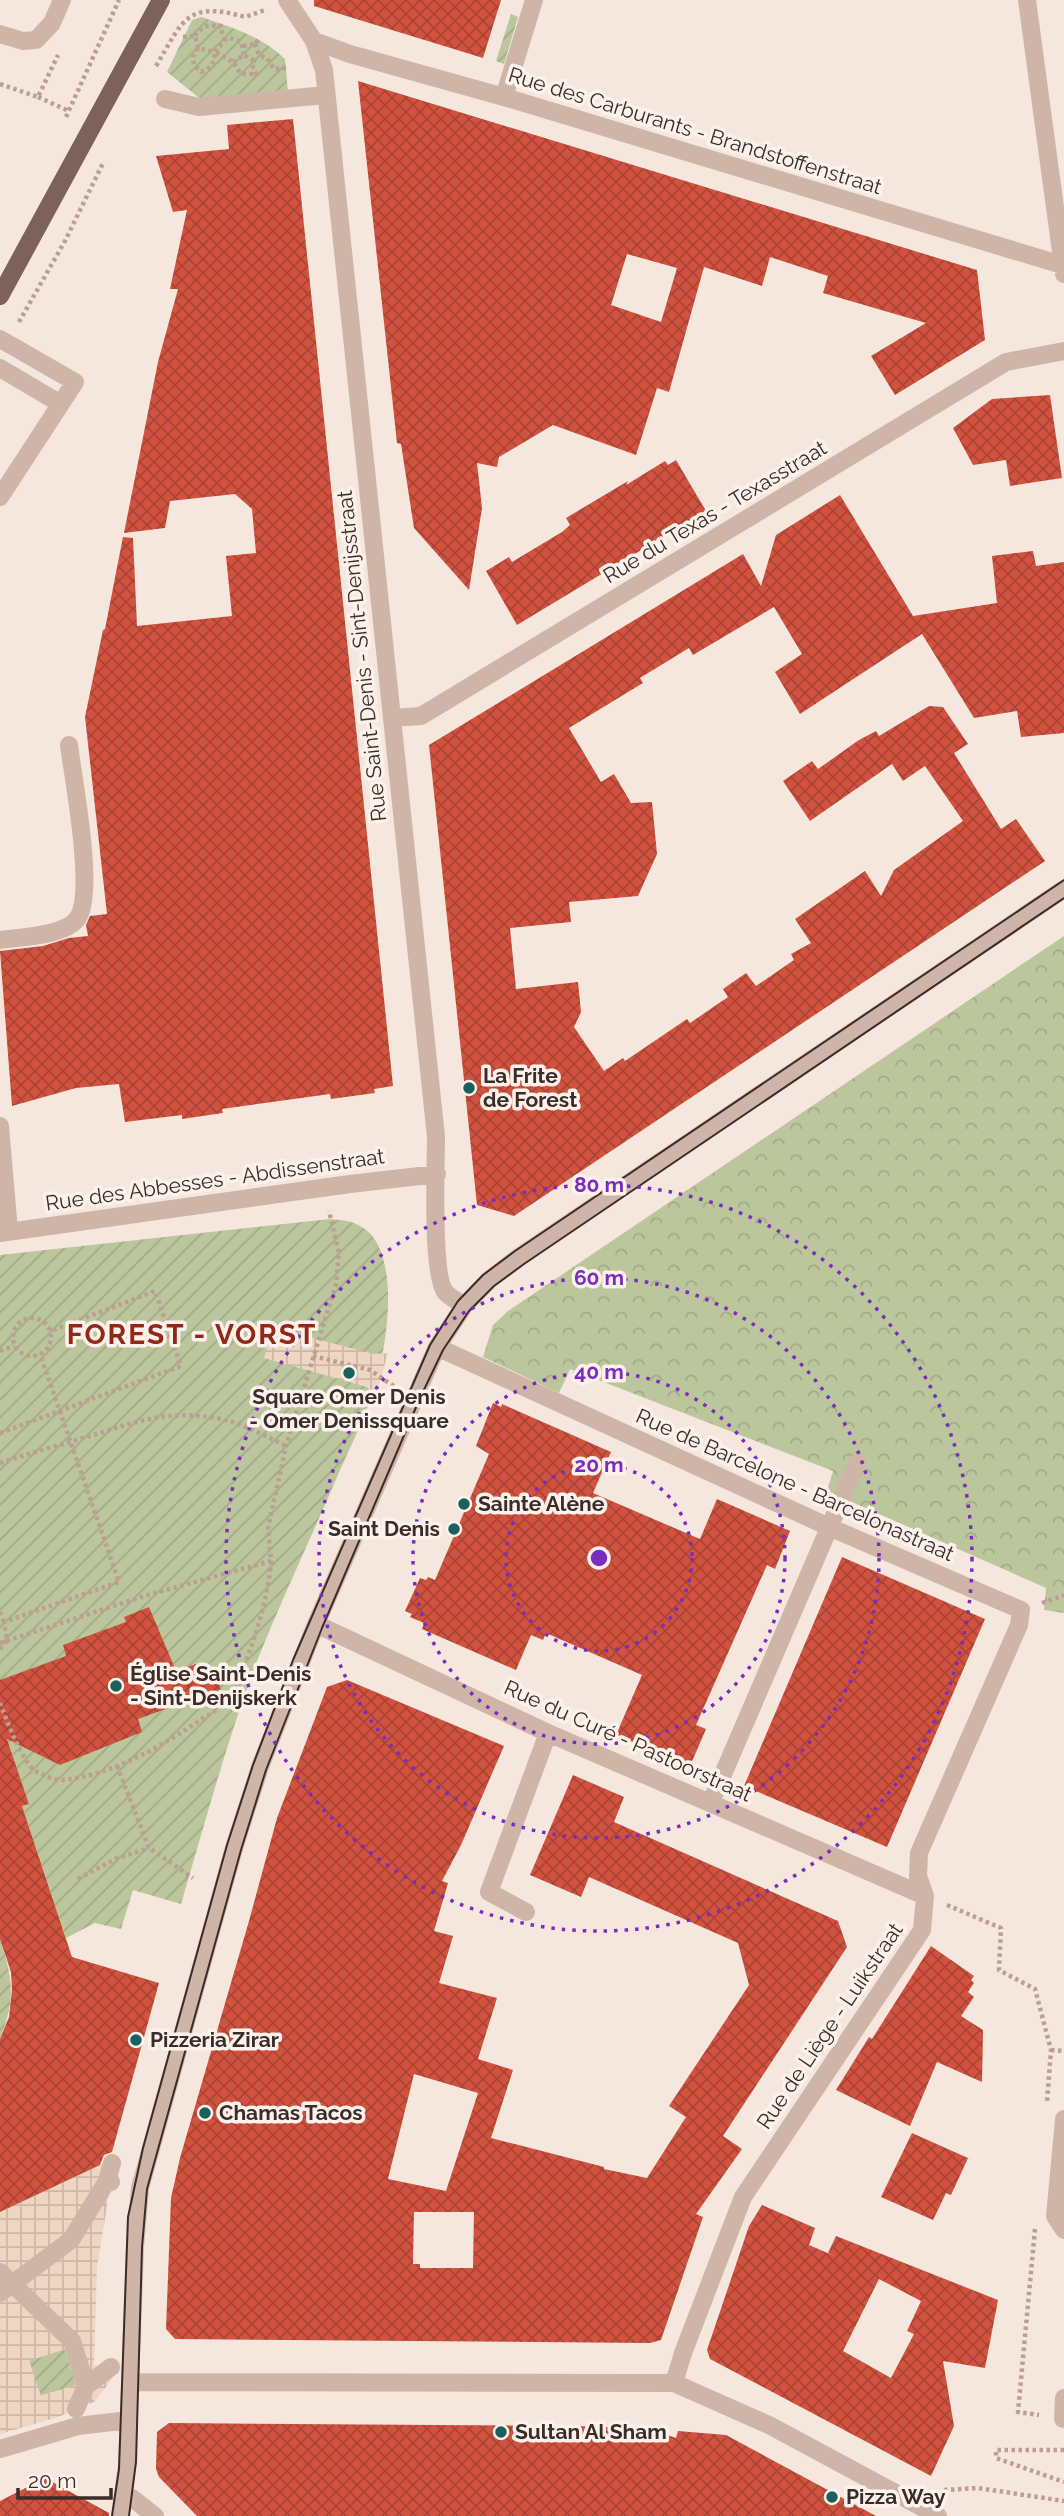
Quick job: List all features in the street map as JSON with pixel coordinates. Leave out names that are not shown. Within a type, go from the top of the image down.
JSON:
[{"type":"main road","points":[[0,296],[161,0]]},
{"type":"street","points":[[0,34],[23,41],[36,40],[52,23],[62,0]]},
{"type":"street","points":[[504,97],[534,0]]},
{"type":"street","points":[[1027,0],[1063,270]]},
{"type":"street","name":"Rue Saint-Denis - Sint-Denijsstraat","points":[[279,3],[314,41],[324,70],[436,1137],[436,1233],[442,1286],[446,1293],[464,1306]]},
{"type":"street","name":"Rue des Carburants - Brandstoffenstraat","points":[[314,41],[1063,270]]},
{"type":"street","points":[[165,99],[199,107],[326,95]]},
{"type":"street","points":[[0,497],[75,382],[4,341]]},
{"type":"street","name":"Rue du Texas - Texasstraat","points":[[392,718],[421,716],[1006,362],[1064,351]]},
{"type":"street","points":[[0,368],[61,404]]},
{"type":"street","points":[[0,940],[53,932],[77,919],[84,899],[83,856],[69,745]]},
{"type":"street","points":[[120,2516],[124,2496],[129,2420],[136,2217],[140,2188],[234,1848],[260,1767],[316,1624],[437,1347],[464,1306],[489,1280],[519,1257],[1064,889]]},
{"type":"street","points":[[0,1126],[4,1232]]},
{"type":"street","name":"Rue des Abbesses - Abdissenstraat","points":[[4,1232],[437,1174]]},
{"type":"street","name":"Rue de Barcelone - Barcelonastraat","points":[[437,1347],[829,1527],[1021,1610]]},
{"type":"street","points":[[711,1802],[857,1463]]},
{"type":"street","name":"Rue de Liège - Luikstraat","points":[[674,2383],[743,2197],[922,1930],[925,1896],[918,1876],[919,1853],[1019,1625],[1021,1610]]},
{"type":"street","name":"Rue du Curé - Pastoorstraat","points":[[316,1624],[548,1733],[925,1896]]},
{"type":"street","points":[[526,1912],[489,1892],[548,1733]]},
{"type":"street","points":[[1064,2119],[1055,2216],[1064,2230]]},
{"type":"street","points":[[86,2386],[72,2341],[4,2283],[71,2240],[109,2181],[113,2163]]},
{"type":"street","points":[[76,2409],[86,2386],[111,2367]]},
{"type":"street","points":[[130,2382],[674,2383],[769,2426],[938,2516]]},
{"type":"street","points":[[1063,2418],[1064,2398]]},
{"type":"street","points":[[0,2449],[78,2426],[129,2420]]},
{"type":"street","points":[[124,2496],[132,2498],[155,2516]]},
{"type":"path","points":[[152,73],[184,20],[194,11],[223,9],[245,17],[279,3]]},
{"type":"path","points":[[225,40],[220,26],[214,25],[199,30],[195,36],[198,48],[193,57],[194,65],[201,72],[208,70],[215,52],[230,38],[241,42],[244,55]]},
{"type":"path","points":[[183,37],[195,36]]},
{"type":"path","points":[[243,46],[255,44],[259,39]]},
{"type":"path","points":[[255,44],[259,55],[267,58],[274,69],[272,76]]},
{"type":"path","points":[[198,48],[215,52],[233,62],[241,74],[258,76],[252,65],[259,55]]},
{"type":"path","points":[[244,55],[253,60]]},
{"type":"path","points":[[233,62],[244,55]]},
{"type":"path","points":[[274,69],[286,68]]},
{"type":"path","points":[[38,97],[69,111]]},
{"type":"path","points":[[4,341],[65,241],[107,155]]},
{"type":"path","points":[[0,1703],[13,1735],[33,1770],[59,1781],[117,1766],[187,1730],[220,1707],[242,1668],[269,1584],[271,1561],[268,1528],[286,1446],[336,1284],[338,1253],[328,1205]]},
{"type":"path","points":[[0,1433],[181,1366],[155,1292],[51,1331]]},
{"type":"path","points":[[25,1318],[45,1323],[51,1331],[52,1339],[48,1348],[40,1354],[30,1356],[20,1353],[14,1346],[13,1329],[25,1318]]},
{"type":"path","points":[[0,1351],[14,1346]]},
{"type":"path","points":[[4,1622],[119,1582],[40,1354]]},
{"type":"path","points":[[313,1356],[370,1370],[399,1388]]},
{"type":"path","points":[[0,1463],[158,1416],[218,1418],[248,1427],[286,1446]]},
{"type":"path","points":[[0,1643],[144,1596],[271,1561]]},
{"type":"path","points":[[0,1612],[7,1640],[0,1649]]},
{"type":"path","points":[[117,1766],[149,1848],[193,1878]]},
{"type":"path","points":[[78,1879],[115,1859],[149,1848]]},
{"type":"path","points":[[925,1896],[1001,1928],[999,1970],[1035,1989],[1051,2050],[1046,2103]]},
{"type":"path","points":[[1051,2050],[1064,2051]]},
{"type":"path","points":[[1035,2224],[1018,2412],[1063,2418]]},
{"type":"path","points":[[1064,2450],[996,2450],[996,2458],[1064,2482]]},
{"type":"path","points":[[939,2490],[978,2488],[1064,2501]]},
{"type":"green space","points":[[511,14],[518,17],[504,64],[496,61]]},
{"type":"green space","points":[[201,17],[245,33],[276,51],[285,59],[288,92],[205,100],[167,72],[192,20]]},
{"type":"green space","points":[[1064,936],[1064,1613],[1044,1610],[1046,1588],[827,1491],[833,1471],[570,1369],[559,1393],[483,1357],[493,1325],[508,1311]]},
{"type":"green space","points":[[330,1219],[353,1223],[370,1233],[385,1265],[388,1285],[387,1327],[378,1375],[369,1403],[257,1661],[226,1751],[181,1904],[133,1890],[121,1929],[95,1923],[66,1938],[22,1806],[29,1804],[0,1718],[0,1255]]},
{"type":"green space","points":[[0,1939],[11,1989],[9,2012],[0,2039]]},
{"type":"green space","points":[[65,2349],[77,2385],[40,2396],[29,2360]]},
{"type":"shaded area","name":"Square Omer Denis - Omer Denissquare","points":[[273,1328],[374,1354],[388,1353],[376,1395],[367,1387],[264,1358]]},
{"type":"shaded area","points":[[106,2162],[111,2182],[97,2267],[94,2365],[111,2367],[112,2379],[94,2402],[58,2417],[0,2434],[0,2212]],"holes":[[[65,2349],[76,2385],[41,2396],[29,2361]]]},
{"type":"building","points":[[314,0],[501,0],[483,58],[314,6]]},
{"type":"building","points":[[358,81],[977,270],[985,340],[895,395],[871,356],[926,323],[823,293],[828,276],[770,257],[762,286],[704,267],[669,392],[657,388],[636,455],[553,425],[499,457],[497,467],[477,463],[482,508],[469,590],[414,528],[401,444],[397,443]],"holes":[[[627,254],[677,268],[661,322],[611,305]]]},
{"type":"building","points":[[293,119],[393,1086],[374,1089],[375,1093],[331,1099],[330,1094],[222,1109],[223,1113],[182,1119],[182,1115],[125,1122],[119,1084],[76,1088],[12,1106],[0,951],[43,946],[69,938],[88,936],[86,925],[90,916],[107,914],[85,717],[123,537],[133,538],[137,626],[232,616],[226,556],[256,553],[252,509],[235,494],[170,501],[165,528],[124,533],[158,362],[178,289],[170,289],[187,210],[173,212],[156,156],[229,149],[227,125]]},
{"type":"building","points":[[1050,395],[1062,478],[1010,486],[1006,460],[973,465],[953,428],[992,399]]},
{"type":"building","points":[[676,460],[706,511],[517,625],[486,571],[509,557],[512,562],[562,532],[570,525],[566,518],[628,481],[626,485],[665,461],[668,465]]},
{"type":"building","points":[[840,495],[913,616],[997,603],[992,556],[1033,551],[1036,566],[1064,562],[1064,733],[1021,737],[1017,711],[974,718],[922,634],[800,714],[775,672],[802,654],[774,607],[693,655],[689,648],[640,678],[643,683],[569,728],[601,782],[614,774],[631,803],[652,802],[657,854],[638,896],[569,902],[571,922],[510,928],[516,989],[578,982],[581,1012],[574,1027],[604,1071],[623,1058],[625,1061],[687,1019],[690,1023],[728,997],[723,989],[746,973],[756,986],[794,960],[791,954],[811,943],[795,919],[865,871],[881,896],[894,870],[963,821],[925,766],[903,781],[892,764],[810,821],[783,781],[812,761],[818,769],[859,740],[876,731],[879,736],[929,706],[943,707],[968,744],[954,753],[1001,829],[1016,819],[1045,861],[514,1216],[477,1205],[429,745],[743,554],[761,586],[776,535]]},
{"type":"building","points":[[493,1403],[501,1407],[502,1404],[611,1452],[593,1493],[700,1539],[717,1499],[790,1531],[775,1569],[767,1565],[696,1725],[706,1729],[690,1766],[616,1735],[642,1675],[546,1633],[543,1640],[531,1635],[516,1670],[422,1629],[424,1623],[410,1617],[412,1614],[405,1611],[420,1578],[435,1580],[489,1454],[476,1446]]},
{"type":"building","points":[[842,1557],[985,1619],[887,1847],[744,1786]]},
{"type":"building","points":[[149,1607],[176,1671],[196,1664],[212,1667],[221,1689],[138,1719],[142,1732],[60,1765],[7,1739],[29,1804],[22,1806],[72,1957],[159,1983],[112,2152],[104,2155],[100,2165],[0,2212],[0,2039],[9,2017],[12,1990],[11,1972],[0,1939],[0,1680],[66,1656],[63,1645],[126,1622],[124,1617]]},
{"type":"building","points":[[347,1680],[504,1746],[461,1845],[442,1881],[448,1883],[434,1931],[453,1936],[439,1983],[497,1998],[478,2059],[513,2070],[491,2138],[647,2178],[686,2117],[669,2106],[749,1985],[738,1943],[589,1877],[581,1897],[530,1875],[573,1775],[624,1797],[614,1822],[838,1921],[847,1947],[723,2136],[742,2149],[696,2214],[703,2217],[661,2340],[650,2343],[175,2339],[166,2329],[171,2198],[180,2158],[277,1818],[327,1687]],"holes":[[[414,2074],[478,2093],[446,2191],[388,2179]],[[414,2212],[474,2212],[473,2268],[420,2268],[420,2264],[413,2264]]]},
{"type":"building","points":[[931,1946],[974,1976],[971,1980],[974,1983],[968,1992],[974,1997],[961,2016],[983,2030],[982,2082],[937,2062],[910,2126],[836,2090]]},
{"type":"building","points":[[912,2133],[968,2158],[951,2195],[946,2193],[933,2220],[881,2197]]},
{"type":"building","points":[[762,2205],[815,2228],[809,2245],[839,2258],[828,2253],[836,2236],[998,2300],[985,2368],[943,2361],[954,2426],[931,2476],[710,2359],[707,2350],[749,2226]],"holes":[[[879,2279],[921,2301],[907,2331],[914,2334],[891,2378],[843,2351]]]},
{"type":"building","points":[[169,2423],[568,2426],[647,2428],[676,2438],[678,2431],[726,2435],[876,2516],[197,2516],[159,2477],[156,2469],[157,2432]]},
{"type":"building","points":[[45,2478],[109,2513],[109,2516],[0,2516],[0,2501]]},
{"type":"tram line","points":[[112,2516],[119,2469],[128,2217],[143,2148],[227,1845],[253,1765],[293,1660],[430,1345],[458,1301],[483,1275],[515,1251],[1064,880]]},
{"type":"tram line","points":[[129,2516],[136,2462],[142,2247],[147,2189],[241,1850],[266,1770],[322,1628],[443,1350],[469,1311],[494,1286],[524,1264],[1064,898]]},
{"type":"place","name":"La Frite de Forest","points":[[469,1088]]},
{"type":"place","name":"Square Omer Denis - Omer Denissquare","points":[[349,1373]]},
{"type":"place","name":"Sainte Alène","points":[[464,1504]]},
{"type":"place","name":"Saint Denis","points":[[454,1529]]},
{"type":"place","name":"Église Saint-Denis - Sint-Denijskerk","points":[[116,1686]]},
{"type":"place","name":"Pizzeria Zirar","points":[[136,2040]]},
{"type":"place","name":"Chamas Tacos","points":[[205,2113]]},
{"type":"place","name":"Sultan Al Sham","points":[[501,2432]]},
{"type":"place","name":"Pizza Way","points":[[832,2497]]},
{"type":"district","name":"FOREST - VORST","points":[[192,1334]]}]
